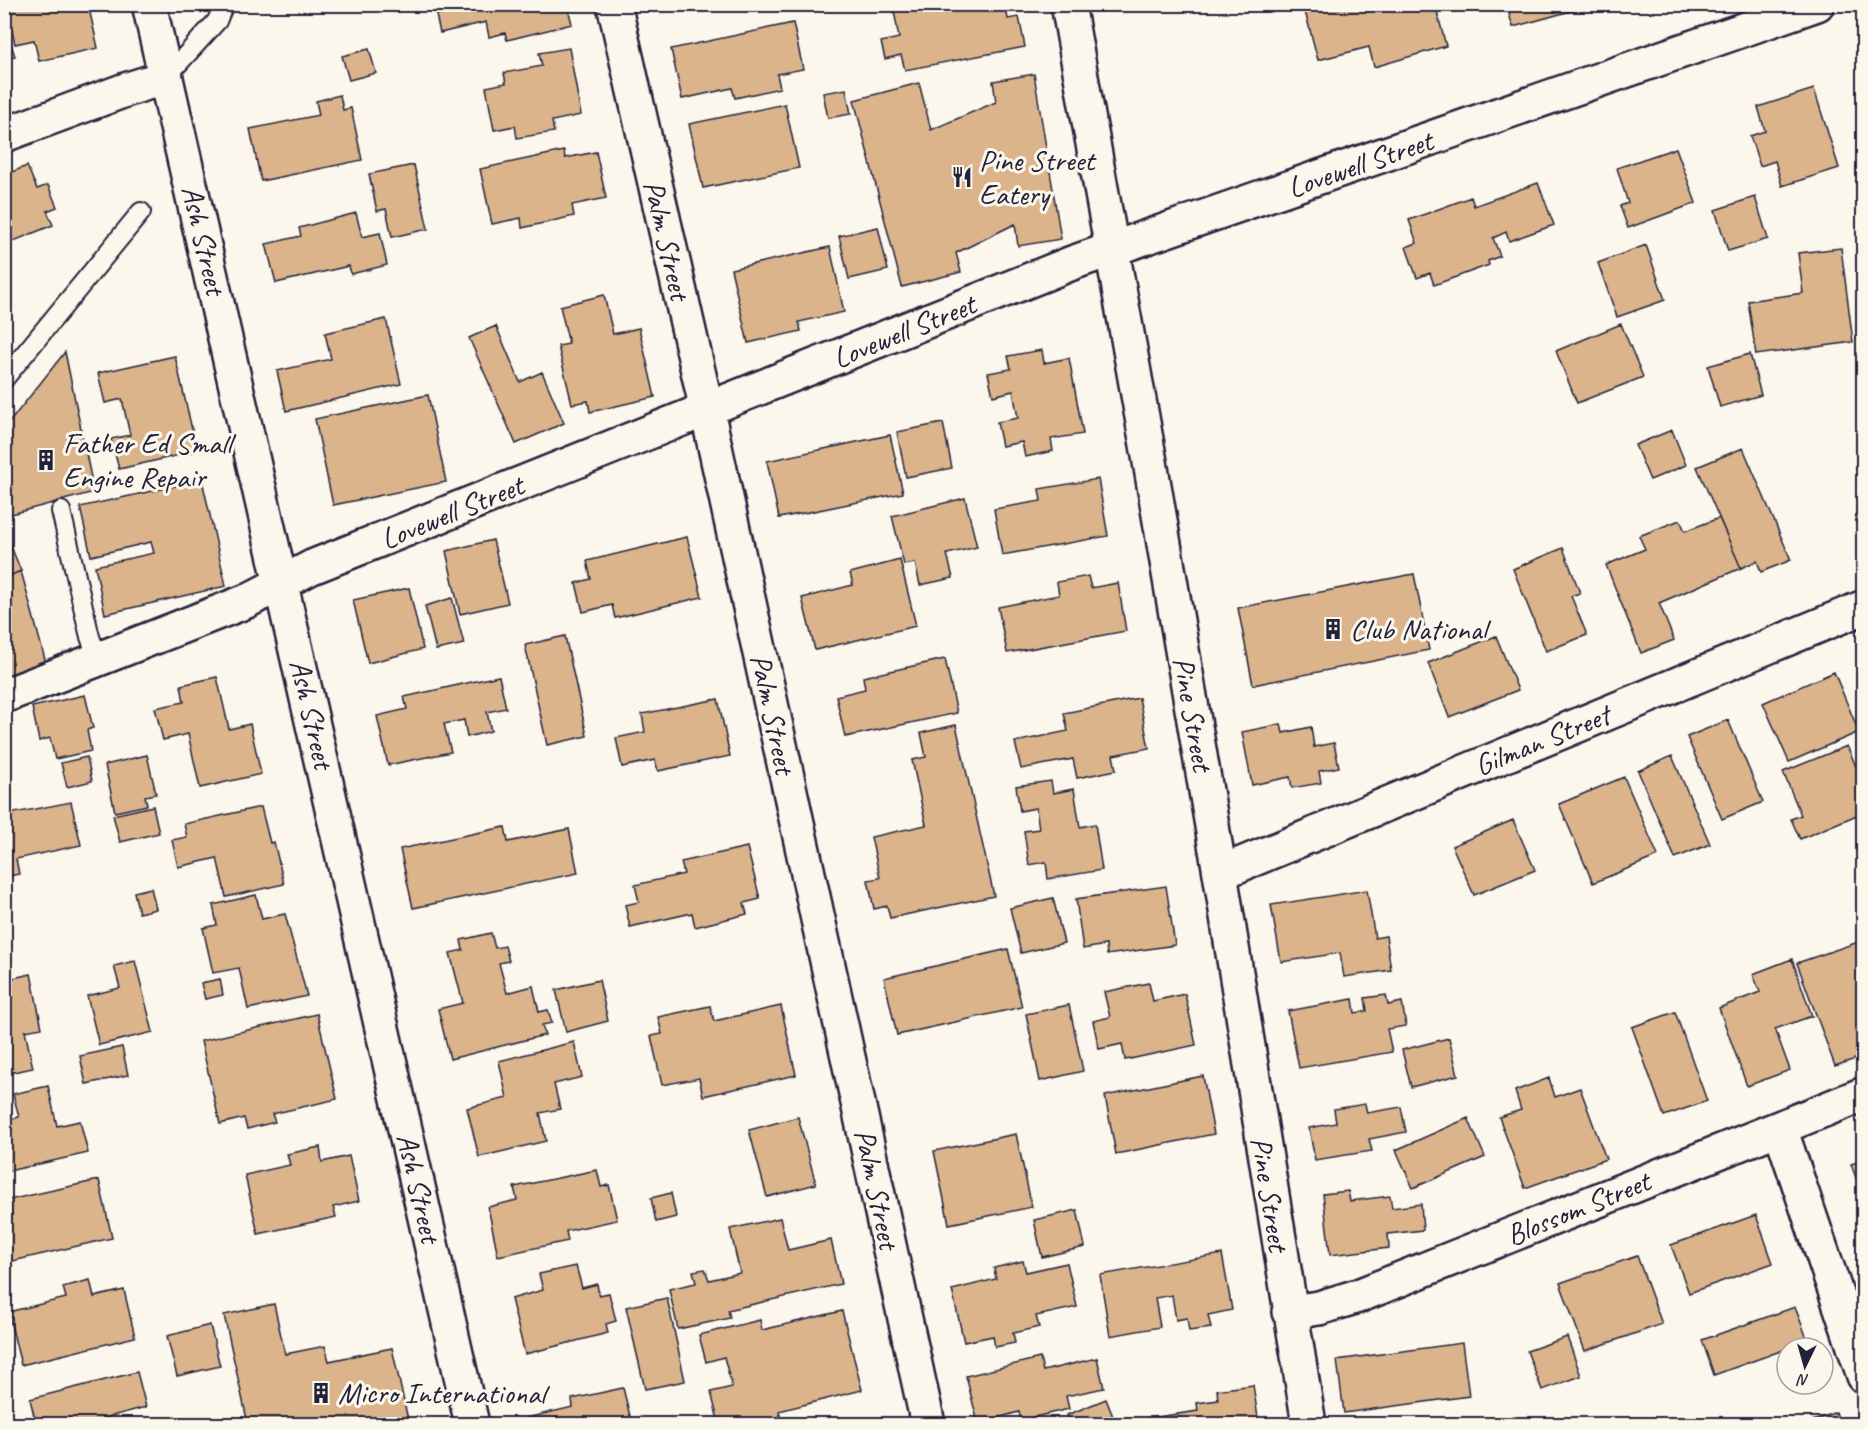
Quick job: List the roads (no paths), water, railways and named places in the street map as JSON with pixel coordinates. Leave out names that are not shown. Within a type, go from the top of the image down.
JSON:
[{"type":"street","name":"Ash Street","points":[[149,4],[283,583],[472,1425]]},
{"type":"street","name":"Palm Street","points":[[614,4],[707,410],[928,1425]]},
{"type":"street","name":"Pine Street","points":[[1068,4],[1220,873],[1309,1425]]},
{"type":"street","name":"Lovewell Street","points":[[4,696],[247,601],[312,567],[1072,263],[1818,4]]},
{"type":"street","points":[[4,135],[166,77]]},
{"type":"street","name":"Gilman Street","points":[[1220,873],[1863,607]]},
{"type":"street","name":"Blossom Street","points":[[1289,1312],[1319,1308],[1358,1296],[1863,1094]]},
{"type":"street","points":[[1780,1128],[1863,1376]]},
{"type":"lane","points":[[166,77],[217,21],[225,4]]},
{"type":"lane","points":[[4,379],[141,212]]},
{"type":"lane","points":[[61,511],[90,638],[98,658]]},
{"type":"place","name":"Pine Street Eatery","points":[[962,177]]},
{"type":"place","name":"Father Ed Small Engine Repair","points":[[46,460]]},
{"type":"place","name":"Club National","points":[[1333,629]]},
{"type":"place","name":"Micro International","points":[[321,1393]]}]
